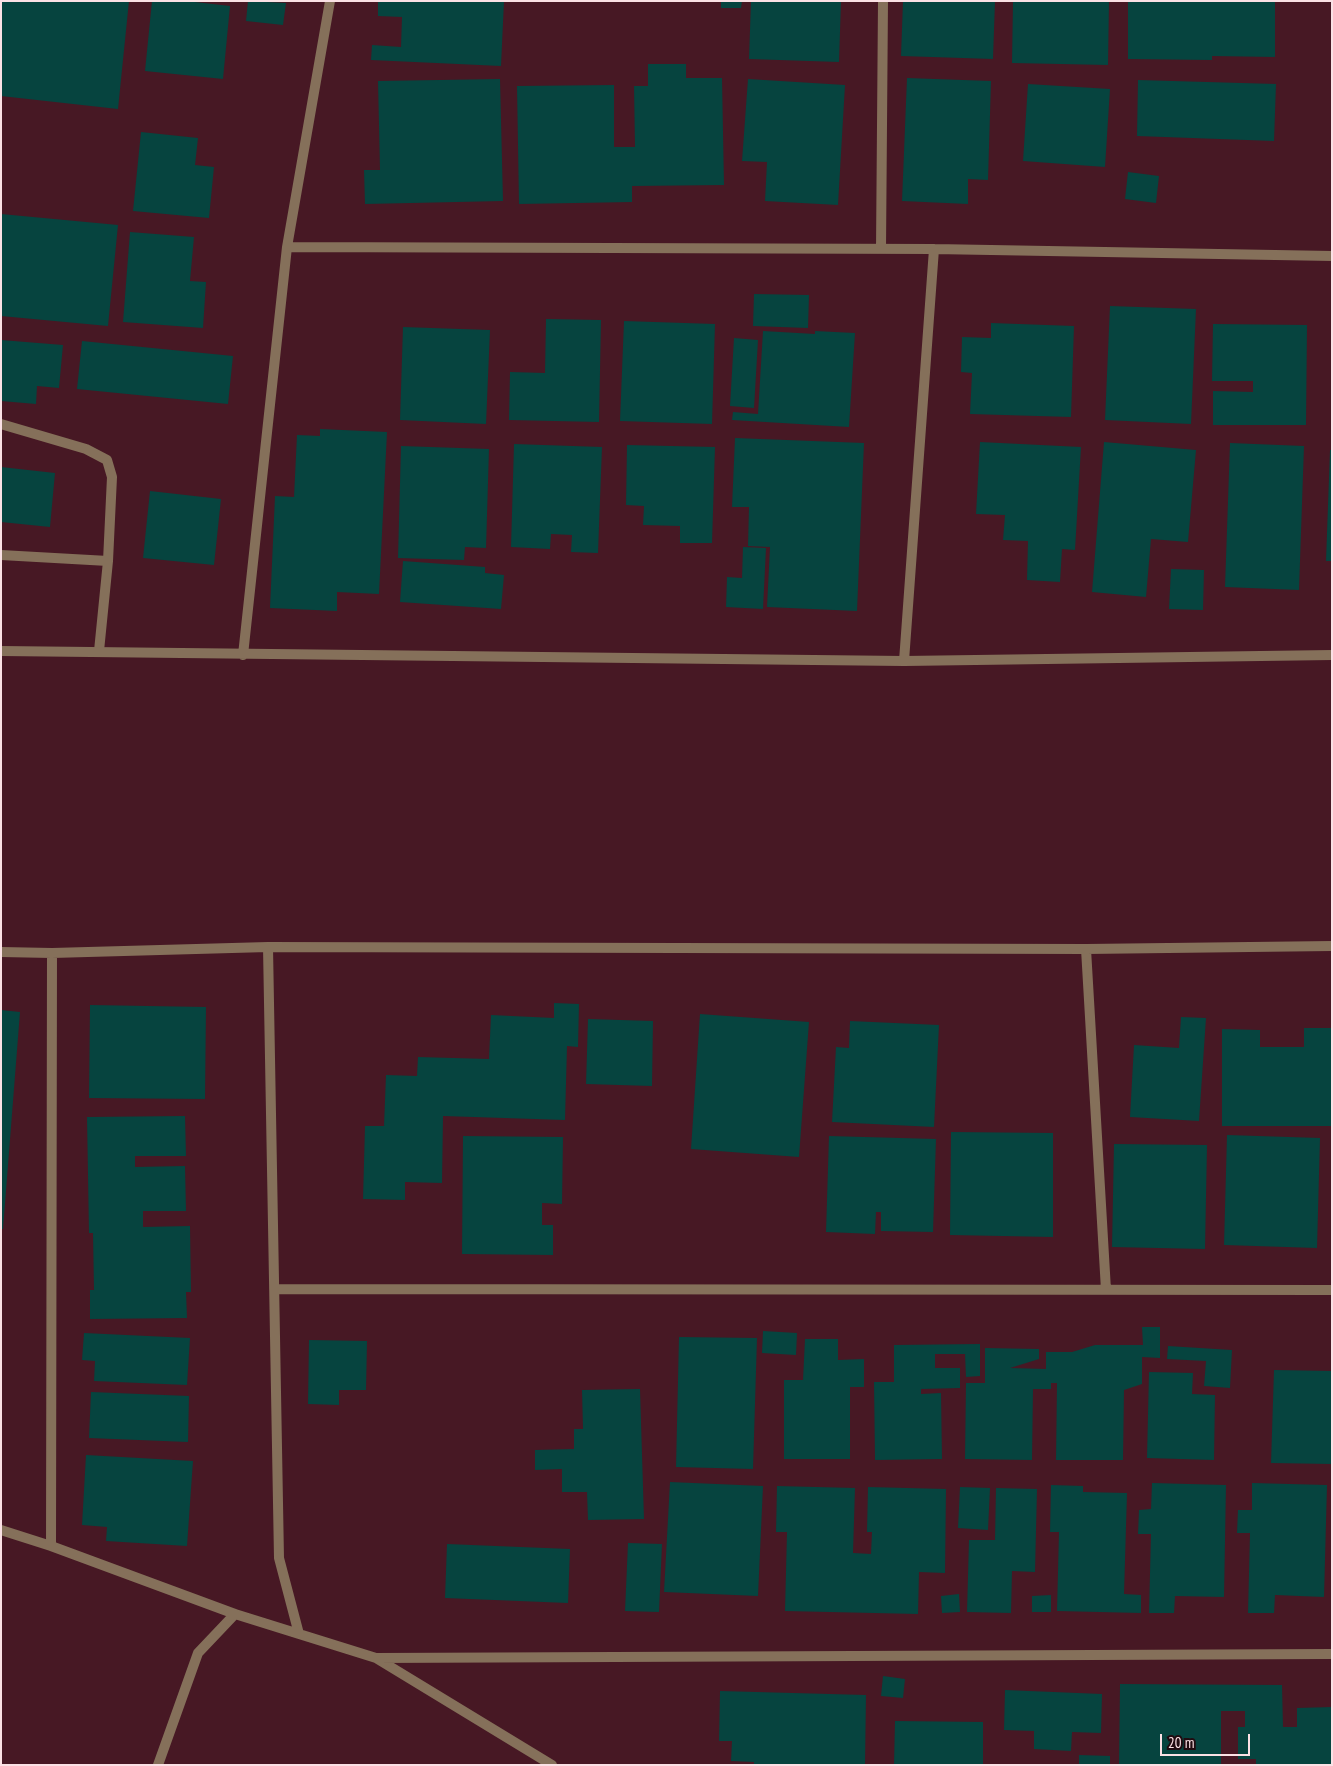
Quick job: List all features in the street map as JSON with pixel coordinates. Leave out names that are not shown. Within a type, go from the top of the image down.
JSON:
[{"type":"street","points":[[243,654],[287,247],[330,1]]},
{"type":"street","points":[[881,249],[883,1]]},
{"type":"street","points":[[287,247],[934,248],[1332,256]]},
{"type":"street","points":[[904,661],[934,248]]},
{"type":"street","points":[[1,424],[86,448],[107,460],[112,477],[108,561],[99,651]]},
{"type":"street","points":[[1,555],[108,561]]},
{"type":"street","points":[[1,651],[904,661],[1332,655]]},
{"type":"street","points":[[1,952],[52,953],[268,947],[1086,949],[1332,946]]},
{"type":"street","points":[[268,947],[279,1558],[299,1634]]},
{"type":"street","points":[[1086,949],[1106,1290]]},
{"type":"street","points":[[51,1546],[52,953]]},
{"type":"street","points":[[275,1289],[1332,1290]]},
{"type":"street","points":[[1,1530],[51,1546],[235,1614],[376,1658],[552,1765]]},
{"type":"street","points":[[158,1765],[198,1654],[235,1614]]},
{"type":"street","points":[[376,1658],[1332,1654]]},
{"type":"building","points":[[1,1],[129,1],[118,109],[1,96]]},
{"type":"building","points":[[152,1],[186,1],[230,6],[223,79],[145,71]]},
{"type":"building","points":[[248,1],[286,3],[283,25],[246,21]]},
{"type":"building","points":[[378,1],[504,1],[501,66],[371,60],[372,45],[401,47],[402,17],[378,16]]},
{"type":"building","points":[[721,1],[742,1],[741,8],[721,8]]},
{"type":"building","points":[[751,1],[841,1],[839,62],[749,59]]},
{"type":"building","points":[[903,1],[995,1],[993,59],[901,56]]},
{"type":"building","points":[[1013,1],[1109,1],[1108,65],[1012,63]]},
{"type":"building","points":[[1128,1],[1275,1],[1275,57],[1212,56],[1212,60],[1128,59]]},
{"type":"building","points":[[648,64],[686,64],[686,78],[722,78],[724,185],[632,186],[632,202],[519,204],[517,86],[614,85],[614,147],[635,147],[634,86],[648,86]]},
{"type":"building","points":[[907,78],[991,81],[988,180],[968,179],[968,204],[902,201]]},
{"type":"building","points":[[500,79],[503,201],[365,204],[364,170],[380,170],[378,81]]},
{"type":"building","points":[[748,79],[845,85],[838,205],[765,201],[767,162],[742,161]]},
{"type":"building","points":[[1138,80],[1276,84],[1274,141],[1137,136]]},
{"type":"building","points":[[1028,84],[1110,89],[1105,167],[1023,161]]},
{"type":"building","points":[[141,132],[198,138],[195,165],[214,167],[209,218],[133,211]]},
{"type":"building","points":[[1128,172],[1159,176],[1156,203],[1125,199]]},
{"type":"building","points":[[1,214],[118,225],[108,326],[1,316]]},
{"type":"building","points":[[130,232],[194,237],[190,281],[206,282],[203,328],[123,322]]},
{"type":"building","points":[[754,294],[809,295],[808,328],[753,326]]},
{"type":"building","points":[[1110,306],[1196,309],[1191,424],[1105,420]]},
{"type":"building","points":[[546,319],[601,320],[599,422],[509,420],[510,372],[545,373]]},
{"type":"building","points":[[624,321],[715,324],[712,424],[620,421]]},
{"type":"building","points":[[991,323],[1074,326],[1071,417],[970,414],[972,373],[961,372],[962,337],[991,338]]},
{"type":"building","points":[[1213,324],[1307,325],[1306,425],[1213,425],[1213,391],[1253,392],[1253,381],[1212,381]]},
{"type":"building","points":[[403,327],[490,330],[486,424],[400,420]]},
{"type":"building","points":[[763,331],[815,334],[815,331],[855,333],[849,427],[732,420],[733,412],[758,414]]},
{"type":"building","points":[[734,338],[758,340],[754,408],[730,406]]},
{"type":"building","points":[[1,340],[63,345],[59,388],[37,386],[36,404],[1,401]]},
{"type":"building","points":[[82,341],[233,356],[228,404],[77,389]]},
{"type":"building","points":[[320,429],[387,432],[379,594],[337,592],[337,611],[270,608],[275,496],[294,497],[297,435],[320,436]]},
{"type":"building","points":[[735,438],[864,443],[857,611],[767,607],[770,547],[748,546],[749,507],[732,507]]},
{"type":"building","points":[[980,442],[1081,447],[1075,550],[1062,549],[1060,582],[1027,580],[1028,541],[1003,540],[1005,515],[976,514]]},
{"type":"building","points":[[1104,442],[1196,450],[1188,542],[1151,539],[1146,597],[1092,592]]},
{"type":"building","points":[[1230,443],[1304,446],[1299,590],[1225,587]]},
{"type":"building","points":[[514,444],[602,447],[598,553],[571,552],[572,535],[551,534],[550,549],[511,547]]},
{"type":"building","points":[[627,445],[715,447],[712,543],[680,543],[680,526],[643,525],[644,506],[626,505]]},
{"type":"building","points":[[401,446],[489,449],[486,548],[465,547],[464,560],[398,558]]},
{"type":"building","points":[[1330,450],[1332,450],[1332,561],[1326,561]]},
{"type":"building","points":[[1,467],[55,473],[50,527],[1,522]]},
{"type":"building","points":[[150,491],[221,499],[214,565],[143,558]]},
{"type":"building","points":[[743,547],[766,548],[763,609],[726,607],[727,577],[742,578]]},
{"type":"building","points":[[403,561],[485,567],[485,573],[504,575],[501,609],[400,602]]},
{"type":"building","points":[[1171,569],[1204,570],[1203,610],[1169,609]]},
{"type":"building","points":[[554,1003],[579,1004],[578,1047],[567,1046],[565,1120],[443,1116],[442,1183],[405,1182],[405,1200],[363,1199],[365,1126],[384,1126],[386,1075],[417,1076],[418,1057],[489,1059],[491,1015],[554,1018]]},
{"type":"building","points":[[90,1005],[206,1007],[205,1099],[89,1098]]},
{"type":"building","points":[[1,1010],[20,1012],[3,1229],[1,1229]]},
{"type":"building","points":[[700,1014],[809,1022],[799,1157],[691,1149]]},
{"type":"building","points":[[1181,1017],[1206,1018],[1199,1121],[1130,1117],[1134,1045],[1179,1048]]},
{"type":"building","points":[[588,1019],[653,1021],[652,1086],[586,1084]]},
{"type":"building","points":[[850,1021],[939,1025],[934,1127],[832,1122],[836,1047],[849,1048]]},
{"type":"building","points":[[1304,1028],[1332,1028],[1332,1126],[1222,1126],[1222,1029],[1260,1030],[1260,1047],[1304,1047]]},
{"type":"building","points":[[185,1116],[186,1156],[135,1156],[135,1167],[185,1166],[186,1211],[143,1211],[143,1227],[190,1226],[191,1292],[186,1292],[187,1318],[90,1319],[90,1290],[94,1290],[93,1233],[89,1233],[87,1117]]},
{"type":"building","points":[[951,1132],[1053,1133],[1053,1237],[950,1235]]},
{"type":"building","points":[[1227,1135],[1320,1138],[1317,1248],[1224,1245]]},
{"type":"building","points":[[463,1136],[563,1137],[562,1204],[542,1203],[542,1225],[553,1225],[553,1255],[462,1254]]},
{"type":"building","points":[[829,1136],[936,1139],[933,1232],[881,1231],[881,1212],[876,1212],[875,1234],[826,1232]]},
{"type":"building","points":[[1114,1144],[1207,1145],[1205,1249],[1112,1247]]},
{"type":"building","points":[[1142,1327],[1160,1327],[1160,1358],[1142,1357],[1142,1384],[1124,1390],[1123,1460],[1056,1460],[1057,1383],[1051,1383],[1051,1389],[1033,1389],[1032,1460],[965,1459],[966,1383],[985,1383],[985,1348],[1039,1349],[1039,1359],[1010,1368],[1046,1369],[1046,1352],[1072,1352],[1095,1345],[1143,1345]]},
{"type":"building","points":[[763,1331],[797,1333],[796,1355],[762,1353]]},
{"type":"building","points":[[84,1333],[190,1338],[187,1385],[94,1381],[95,1361],[82,1360]]},
{"type":"building","points":[[679,1337],[757,1338],[753,1469],[676,1467]]},
{"type":"building","points":[[805,1339],[838,1339],[838,1360],[864,1359],[864,1387],[850,1387],[850,1459],[784,1459],[784,1380],[803,1380]]},
{"type":"building","points":[[309,1340],[367,1341],[366,1390],[339,1390],[339,1405],[308,1404]]},
{"type":"building","points":[[980,1344],[980,1376],[966,1377],[965,1354],[935,1354],[935,1368],[960,1368],[960,1388],[921,1389],[921,1394],[941,1393],[942,1459],[875,1460],[874,1382],[894,1382],[894,1345]]},
{"type":"building","points":[[1168,1346],[1232,1350],[1230,1388],[1204,1386],[1206,1361],[1167,1359]]},
{"type":"building","points":[[1274,1370],[1332,1371],[1332,1464],[1271,1463]]},
{"type":"building","points":[[1149,1372],[1193,1373],[1192,1394],[1215,1395],[1214,1460],[1147,1458]]},
{"type":"building","points":[[640,1389],[644,1519],[588,1520],[587,1492],[562,1492],[562,1469],[535,1470],[535,1450],[574,1449],[574,1429],[583,1429],[582,1390]]},
{"type":"building","points":[[91,1392],[189,1396],[188,1442],[89,1438]]},
{"type":"building","points":[[86,1455],[193,1461],[187,1546],[106,1541],[107,1527],[82,1525]]},
{"type":"building","points":[[670,1482],[763,1486],[758,1596],[664,1592]]},
{"type":"building","points":[[1152,1483],[1226,1485],[1224,1597],[1175,1596],[1174,1613],[1149,1613],[1151,1534],[1138,1534],[1139,1510],[1151,1509]]},
{"type":"building","points":[[1252,1483],[1327,1485],[1324,1597],[1275,1595],[1274,1613],[1248,1613],[1250,1533],[1237,1533],[1238,1510],[1252,1510]]},
{"type":"building","points":[[1051,1485],[1083,1486],[1083,1492],[1127,1493],[1124,1594],[1141,1595],[1141,1613],[1057,1611],[1059,1532],[1050,1532]]},
{"type":"building","points":[[777,1486],[855,1488],[853,1553],[871,1554],[872,1532],[867,1532],[868,1487],[946,1489],[945,1573],[919,1572],[918,1614],[785,1611],[787,1532],[776,1532]]},
{"type":"building","points":[[960,1487],[990,1488],[988,1530],[958,1528]]},
{"type":"building","points":[[996,1488],[1037,1489],[1035,1572],[1012,1571],[1011,1613],[967,1612],[969,1540],[995,1540]]},
{"type":"building","points":[[628,1543],[662,1544],[659,1612],[625,1611]]},
{"type":"building","points":[[447,1544],[570,1549],[568,1603],[445,1598]]},
{"type":"building","points":[[959,1594],[960,1612],[942,1613],[941,1596]]},
{"type":"building","points":[[1051,1595],[1051,1612],[1032,1612],[1032,1596]]},
{"type":"building","points":[[883,1676],[905,1679],[903,1698],[881,1696]]},
{"type":"building","points":[[1120,1684],[1282,1685],[1283,1727],[1297,1727],[1297,1708],[1332,1707],[1332,1765],[1256,1765],[1256,1759],[1238,1759],[1238,1727],[1245,1727],[1245,1711],[1221,1711],[1221,1765],[1119,1765]]},
{"type":"building","points":[[1005,1690],[1102,1694],[1101,1733],[1072,1732],[1071,1751],[1034,1749],[1034,1731],[1004,1730]]},
{"type":"building","points":[[720,1691],[866,1695],[865,1765],[754,1765],[754,1762],[731,1761],[732,1741],[719,1741]]},
{"type":"building","points":[[895,1721],[983,1722],[983,1765],[894,1765]]},
{"type":"building","points":[[1079,1755],[1110,1756],[1110,1765],[1079,1765]]}]
